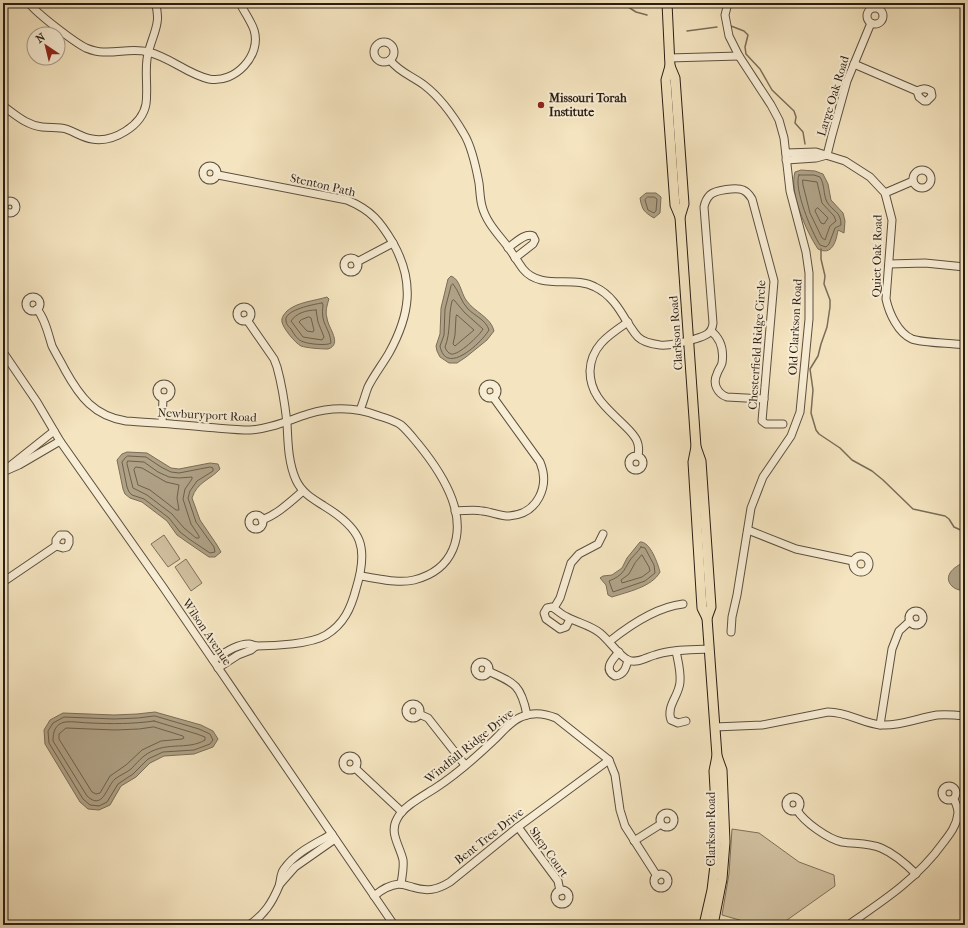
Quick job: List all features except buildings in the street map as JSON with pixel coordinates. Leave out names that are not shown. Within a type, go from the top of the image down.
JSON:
[{"type":"main road","name":"Clarkson Road","points":[[667,3],[670,62],[675,78],[684,204],[680,216]]},
{"type":"main road","name":"Clarkson Road","points":[[670,62],[666,80],[675,205],[680,216],[696,447],[692,462],[702,608],[707,618],[715,727],[716,756],[714,771],[717,825],[716,857],[712,890],[704,925]]},
{"type":"main road","points":[[669,122],[679,135]]},
{"type":"main road","name":"Clarkson Road","points":[[713,925],[722,879],[725,842],[722,770],[716,756]]},
{"type":"street","points":[[29,3],[36,12],[80,45],[90,50],[104,52],[133,50],[148,52],[161,56],[202,77],[218,80],[232,75],[250,60],[254,53],[254,30],[240,3]]},
{"type":"street","points":[[3,106],[22,120],[32,125],[67,130],[92,139],[105,139],[112,137],[134,124],[144,110],[146,99],[148,52],[157,26],[158,18],[155,3]]},
{"type":"street","name":"Old Clarkson Road","points":[[728,3],[724,15],[729,36],[739,56],[771,105],[784,138],[790,191],[806,252],[809,273],[809,319],[800,412],[791,436],[770,466],[758,488],[751,508],[732,617],[731,632]]},
{"type":"street","name":"Large Oak Road","points":[[827,155],[847,82],[871,23]]},
{"type":"street","points":[[670,62],[739,56]]},
{"type":"street","points":[[390,60],[396,68],[417,80],[434,93],[455,119],[465,135],[470,149],[482,207],[486,217],[524,270],[536,279],[552,282],[578,282],[595,287],[615,303],[638,337],[648,342],[661,346],[704,337],[711,331],[717,336],[721,344],[722,364],[715,380],[718,391],[727,397],[764,399]]},
{"type":"street","points":[[854,64],[917,91]]},
{"type":"street","name":"Quiet Oak Road","points":[[786,157],[816,152],[845,161],[857,167],[874,181],[885,193],[892,220],[886,298],[893,318],[905,334],[913,340],[965,345]]},
{"type":"street","name":"Stenton Path","points":[[218,175],[347,200],[362,206],[374,216],[382,225],[393,243],[404,266],[407,280],[408,298],[404,317],[397,337],[368,387],[360,410]]},
{"type":"street","points":[[885,193],[913,181]]},
{"type":"street","name":"Chesterfield Ridge Circle","points":[[711,331],[713,323],[704,206],[705,200],[715,192],[741,189],[746,191],[752,199],[774,281],[762,421],[766,424],[783,424]]},
{"type":"street","points":[[508,248],[526,235],[530,234],[533,236],[533,244],[516,258]]},
{"type":"street","points":[[358,262],[393,243]]},
{"type":"street","points":[[889,264],[925,264],[965,267]]},
{"type":"street","name":"Newburyport Road","points":[[37,309],[42,315],[53,347],[75,388],[82,397],[98,411],[107,417],[116,420],[251,430],[286,423],[307,415],[334,409],[360,410],[400,424],[427,454],[441,477],[452,500],[457,523],[456,542],[450,557],[438,568],[421,578],[408,581],[360,576]]},
{"type":"street","points":[[213,660],[242,645],[249,644],[256,646],[308,642],[326,635],[338,626],[348,613],[360,576],[362,549],[355,532],[345,520],[303,491],[296,480],[289,457],[286,423],[277,367],[274,359],[247,320]]},
{"type":"street","points":[[628,322],[604,339],[595,351],[590,366],[591,382],[597,396],[632,432],[639,447],[638,456]]},
{"type":"street","name":"Wilson Avenue","points":[[3,352],[37,402],[60,441],[163,587],[394,925]]},
{"type":"street","points":[[455,511],[476,510],[502,516],[517,514],[534,504],[539,499],[544,487],[544,474],[540,462],[494,397]]},
{"type":"street","points":[[162,423],[163,398]]},
{"type":"street","points":[[4,472],[54,431]]},
{"type":"street","points":[[4,472],[60,441]]},
{"type":"street","points":[[262,520],[278,512],[303,491]]},
{"type":"street","points":[[748,530],[796,549],[853,561]]},
{"type":"street","points":[[554,608],[560,598],[571,564],[579,554],[598,544],[603,534]]},
{"type":"street","points":[[3,582],[56,546]]},
{"type":"street","points":[[610,641],[637,621],[670,606],[683,604]]},
{"type":"street","points":[[570,619],[566,627],[560,629],[544,616],[545,610],[550,607],[554,608],[570,619],[592,627],[610,641],[628,660],[641,660],[655,655],[676,651],[709,649]]},
{"type":"street","points":[[880,725],[892,649],[899,631],[910,621]]},
{"type":"street","points":[[218,668],[238,655],[251,650],[256,646]]},
{"type":"street","points":[[676,651],[680,681],[677,694],[669,709],[669,715],[671,720],[678,723],[686,721]]},
{"type":"street","points":[[619,652],[609,664],[608,668],[611,674],[615,676],[620,675],[625,670],[628,660]]},
{"type":"street","points":[[488,671],[509,680],[515,685],[523,697],[527,715]]},
{"type":"street","points":[[715,727],[762,724],[828,712],[838,712],[880,725],[907,723],[944,714],[965,716]]},
{"type":"street","name":"Windfall Ridge Drive","points":[[402,812],[465,766],[518,718],[537,713],[549,715],[556,718],[609,760],[616,775],[620,810],[625,826],[657,876]]},
{"type":"street","points":[[419,714],[428,718],[465,766]]},
{"type":"street","name":"Bent Tree Drive","points":[[401,884],[420,890],[436,890],[442,887],[518,827],[609,760]]},
{"type":"street","points":[[355,768],[402,812],[397,818],[394,827],[395,839],[402,860],[403,870],[401,884],[379,891],[374,896]]},
{"type":"street","points":[[848,925],[899,889],[916,874],[939,849],[955,826],[958,807],[954,799]]},
{"type":"street","points":[[797,810],[804,820],[834,840],[867,844],[882,848],[903,862],[916,874]]},
{"type":"street","points":[[634,841],[662,824]]},
{"type":"street","name":"Shep Court","points":[[518,827],[558,881],[560,891]]},
{"type":"street","points":[[249,925],[258,919],[271,903],[280,884],[280,875],[291,860],[309,846],[333,836]]},
{"type":"shaded area","points":[[164,535],[180,559],[168,567],[151,544]]},
{"type":"shaded area","points":[[186,559],[202,583],[191,591],[175,567]]},
{"type":"shaded area","points":[[732,829],[759,833],[799,862],[834,875],[835,886],[780,925],[757,925],[722,915],[729,874]]},
{"type":"water","points":[[801,170],[815,171],[823,174],[828,184],[831,200],[843,213],[845,221],[844,233],[838,230],[832,247],[827,251],[818,249],[813,241],[796,200],[794,190],[795,172]]},
{"type":"water","points":[[646,193],[656,193],[661,197],[660,213],[654,218],[646,212],[642,205],[640,198]]},
{"type":"water","points":[[451,276],[458,283],[469,304],[486,318],[494,331],[487,340],[457,363],[449,363],[440,357],[436,346],[440,334],[441,308],[448,279]]},
{"type":"water","points":[[327,297],[329,299],[326,308],[326,316],[335,340],[332,347],[328,349],[301,346],[293,339],[285,328],[282,322],[283,316],[291,308],[306,302]]},
{"type":"water","points":[[127,452],[147,453],[171,468],[179,469],[210,463],[218,464],[220,469],[197,488],[192,498],[200,520],[221,552],[215,557],[209,557],[177,535],[167,521],[142,502],[130,498],[125,494],[117,460],[122,454]]},
{"type":"water","points":[[640,542],[647,545],[650,549],[660,572],[651,582],[639,588],[612,597],[608,595],[606,585],[600,578],[603,576],[612,575],[622,568],[627,558]]},
{"type":"water","points":[[965,562],[965,590],[958,590],[950,583],[950,573],[953,569]]},
{"type":"water","points":[[155,712],[201,725],[213,731],[218,739],[213,747],[194,754],[164,756],[150,763],[136,777],[121,786],[110,805],[99,810],[88,809],[80,802],[45,744],[44,730],[50,720],[63,713],[114,715]]},
{"type":"waterway","points":[[622,3],[636,12],[647,15]]},
{"type":"waterway","points":[[731,26],[744,31],[748,35],[745,47],[746,54],[760,69],[772,90],[794,111],[796,117],[795,123],[803,132],[805,144]]},
{"type":"waterway","points":[[687,31],[717,27]]},
{"type":"waterway","points":[[821,249],[821,259],[825,276],[824,284],[830,300],[830,307],[827,327],[818,356],[810,369],[813,390],[811,413],[816,430],[819,434],[840,448],[852,460],[872,471],[913,509],[945,516],[954,527],[965,532]]},
{"type":"place","name":"Missouri Torah Institute","points":[[541,105]]}]
